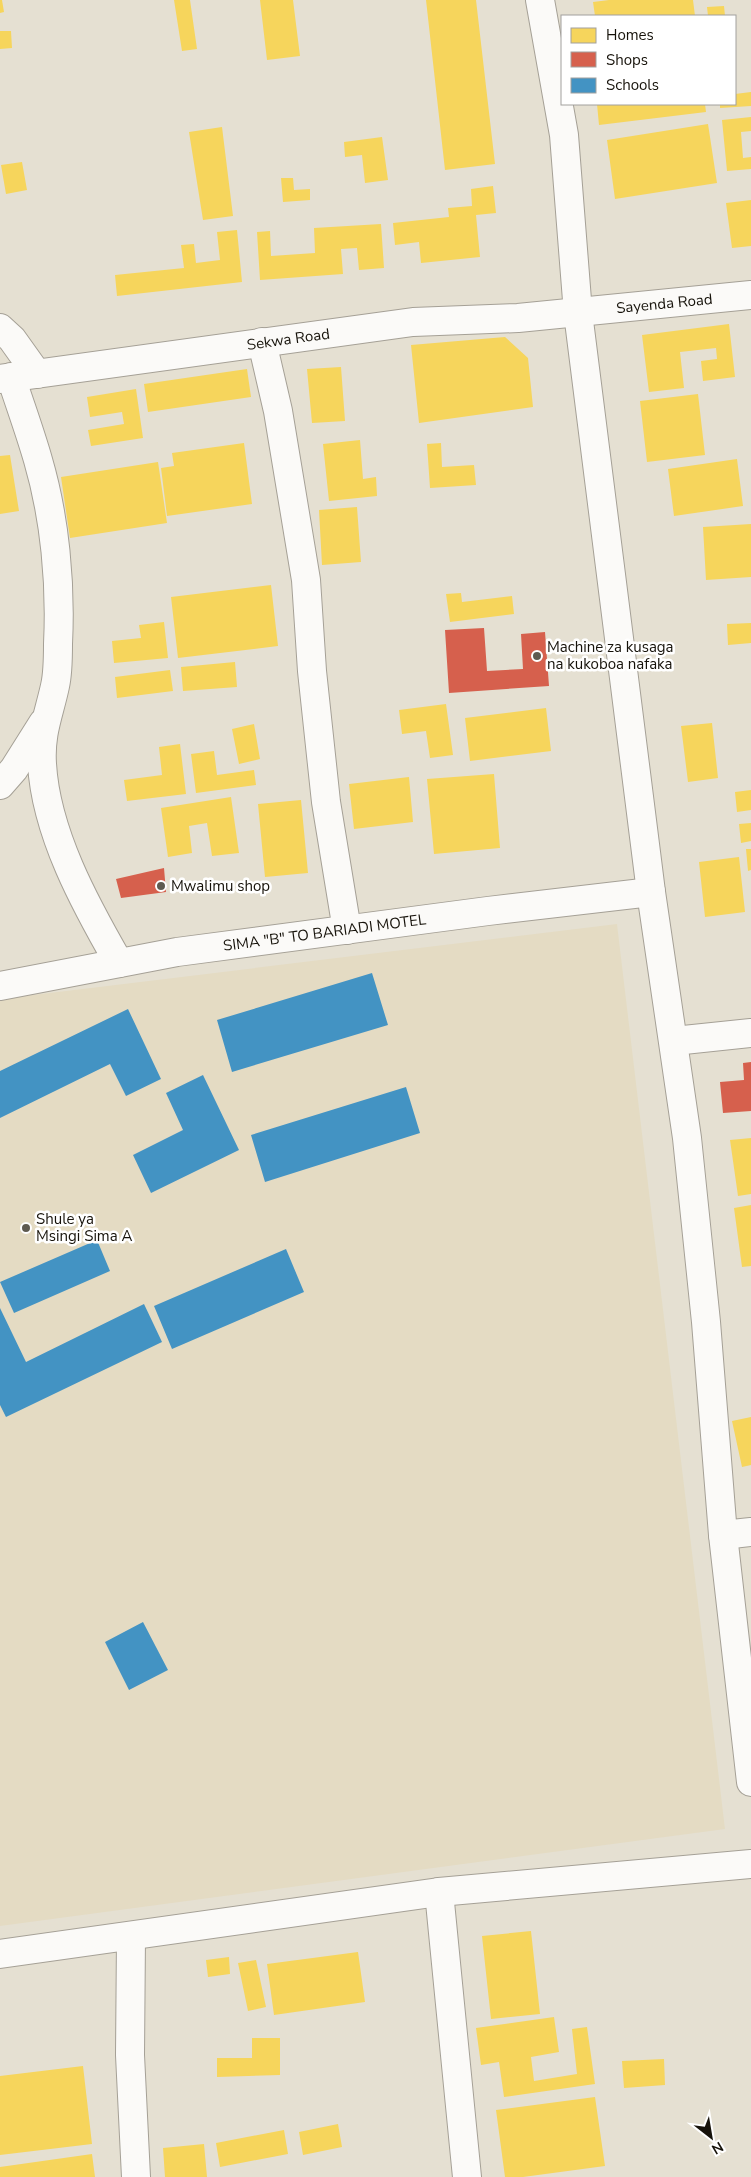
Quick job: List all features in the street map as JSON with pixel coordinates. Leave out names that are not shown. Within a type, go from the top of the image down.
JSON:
[{"type":"street","points":[[540,0],[564,135],[578,312],[651,892],[674,1041],[706,1322],[723,1535],[751,1782]]},
{"type":"street","name":"Sayenda Road","points":[[578,312],[751,295]]},
{"type":"street","name":"Sekwa Road","points":[[16,377],[412,322],[518,318],[578,312]]},
{"type":"street","points":[[0,328],[12,339],[16,377],[48,500],[58,588],[58,644],[55,684],[44,722],[42,763],[48,799],[62,849],[84,902],[119,963]]},
{"type":"street","points":[[262,342],[278,411],[306,580],[312,671],[325,793],[347,930]]},
{"type":"street","points":[[0,786],[14,769],[44,722]]},
{"type":"street","name":"SIMA \"B\" TO BARIADI MOTEL","points":[[0,986],[177,952],[651,892]]},
{"type":"street","points":[[674,1041],[751,1033]]},
{"type":"street","points":[[723,1535],[751,1532]]},
{"type":"street","points":[[0,1954],[439,1892],[751,1864]]},
{"type":"street","points":[[439,1892],[467,2177]]},
{"type":"street","points":[[131,1937],[130,2055],[136,2177]]},
{"type":"shaded area","points":[[617,924],[725,1829],[0,1926],[0,999]]},
{"type":"building: Homes","points":[[0,0],[2,0],[4,12],[0,13]]},
{"type":"building: Homes","points":[[174,0],[190,0],[197,49],[182,51]]},
{"type":"building: Homes","points":[[260,0],[293,0],[300,56],[267,60]]},
{"type":"building: Homes","points":[[426,0],[476,0],[495,164],[445,170]]},
{"type":"building: Homes","points":[[609,0],[693,0],[695,15],[595,15],[593,2]]},
{"type":"building: Homes","points":[[724,6],[725,15],[708,15],[707,7]]},
{"type":"building: Homes","points":[[0,31],[11,31],[12,48],[0,49]]},
{"type":"building: Homes","points":[[751,92],[751,106],[720,108],[720,105],[736,105],[736,94]]},
{"type":"building: Homes","points":[[597,105],[705,105],[706,112],[599,125]]},
{"type":"building: Homes","points":[[751,117],[751,131],[741,132],[743,158],[751,157],[751,169],[727,171],[722,120]]},
{"type":"building: Homes","points":[[708,124],[717,183],[615,199],[607,140]]},
{"type":"building: Homes","points":[[222,127],[233,216],[203,220],[189,132]]},
{"type":"building: Homes","points":[[382,137],[388,180],[365,183],[362,155],[345,157],[344,142]]},
{"type":"building: Homes","points":[[22,162],[27,190],[6,194],[1,165]]},
{"type":"building: Homes","points":[[281,178],[293,178],[294,190],[310,189],[310,200],[283,202]]},
{"type":"building: Homes","points":[[493,186],[496,213],[476,215],[480,257],[421,263],[419,242],[395,245],[393,223],[449,217],[448,208],[472,206],[471,189]]},
{"type":"building: Homes","points":[[751,200],[751,246],[732,248],[726,203]]},
{"type":"building: Homes","points":[[381,224],[384,268],[359,270],[357,248],[341,249],[343,274],[260,280],[257,232],[270,231],[271,256],[315,253],[314,228]]},
{"type":"building: Homes","points":[[237,230],[242,282],[117,296],[115,275],[184,268],[181,245],[194,244],[196,263],[220,260],[217,232]]},
{"type":"building: Homes","points":[[729,324],[735,377],[703,381],[701,361],[717,359],[716,348],[680,352],[684,388],[649,392],[642,335]]},
{"type":"building: Homes","points":[[505,337],[528,358],[533,407],[419,423],[411,345]]},
{"type":"building: Homes","points":[[341,367],[345,421],[312,423],[307,369]]},
{"type":"building: Homes","points":[[247,369],[251,397],[148,412],[144,384]]},
{"type":"building: Homes","points":[[136,389],[143,438],[91,446],[88,430],[124,424],[122,412],[90,417],[87,397]]},
{"type":"building: Homes","points":[[698,394],[705,455],[647,462],[640,401]]},
{"type":"building: Homes","points":[[360,440],[363,479],[376,477],[377,496],[329,501],[323,444]]},
{"type":"building: Homes","points":[[244,443],[252,504],[167,516],[161,468],[174,466],[172,453]]},
{"type":"building: Homes","points":[[441,443],[442,467],[474,465],[476,485],[430,488],[427,444]]},
{"type":"building: Homes","points":[[10,455],[19,511],[0,514],[0,456]]},
{"type":"building: Homes","points":[[737,459],[743,506],[674,516],[668,469]]},
{"type":"building: Homes","points":[[158,462],[167,523],[70,538],[61,477]]},
{"type":"building: Homes","points":[[357,507],[361,562],[322,565],[319,510]]},
{"type":"building: Homes","points":[[751,524],[751,577],[706,580],[703,527]]},
{"type":"building: Homes","points":[[271,585],[278,646],[178,658],[171,597]]},
{"type":"building: Homes","points":[[461,593],[462,602],[512,596],[514,614],[450,622],[446,594]]},
{"type":"building: Homes","points":[[164,622],[168,658],[114,663],[112,641],[141,638],[139,625]]},
{"type":"building: Homes","points":[[751,623],[751,643],[728,645],[727,624]]},
{"type":"building: Homes","points":[[235,662],[237,687],[183,691],[181,667]]},
{"type":"building: Homes","points":[[170,670],[173,691],[117,698],[115,677]]},
{"type":"building: Homes","points":[[446,704],[453,755],[430,758],[426,731],[402,734],[399,710]]},
{"type":"building: Homes","points":[[546,708],[551,751],[470,761],[465,718]]},
{"type":"building: Homes","points":[[712,723],[718,778],[688,782],[681,726]]},
{"type":"building: Homes","points":[[254,724],[260,759],[239,764],[232,729]]},
{"type":"building: Homes","points":[[180,744],[186,794],[127,801],[124,780],[162,775],[159,747]]},
{"type":"building: Homes","points":[[214,751],[217,775],[254,770],[256,785],[196,793],[191,754]]},
{"type":"building: Homes","points":[[494,774],[500,848],[434,854],[427,779]]},
{"type":"building: Homes","points":[[409,777],[413,822],[354,829],[349,784]]},
{"type":"building: Homes","points":[[751,790],[751,810],[737,812],[735,792]]},
{"type":"building: Homes","points":[[231,797],[239,853],[212,856],[207,823],[189,826],[192,853],[168,857],[161,808]]},
{"type":"building: Homes","points":[[301,800],[308,873],[265,877],[258,804]]},
{"type":"building: Homes","points":[[751,823],[751,841],[741,843],[739,824]]},
{"type":"building: Homes","points":[[746,849],[751,849],[751,870],[748,871]]},
{"type":"building: Homes","points":[[739,857],[745,912],[705,917],[699,862]]},
{"type":"building: Homes","points":[[751,1138],[751,1194],[738,1196],[730,1140]]},
{"type":"building: Homes","points":[[751,1205],[751,1266],[742,1267],[734,1208]]},
{"type":"building: Homes","points":[[751,1417],[751,1465],[742,1467],[732,1421]]},
{"type":"building: Homes","points":[[531,1931],[540,2014],[491,2019],[482,1936]]},
{"type":"building: Homes","points":[[358,1952],[365,2002],[274,2015],[267,1964]]},
{"type":"building: Homes","points":[[229,1957],[230,1974],[208,1977],[206,1960]]},
{"type":"building: Homes","points":[[256,1960],[266,2007],[248,2011],[238,1963]]},
{"type":"building: Homes","points":[[554,2017],[559,2052],[531,2057],[534,2081],[577,2074],[572,2029],[587,2027],[595,2084],[504,2097],[499,2062],[481,2065],[476,2028]]},
{"type":"building: Homes","points":[[252,2038],[280,2038],[280,2075],[217,2077],[217,2058],[252,2058]]},
{"type":"building: Homes","points":[[664,2059],[665,2085],[624,2088],[622,2061]]},
{"type":"building: Homes","points":[[83,2066],[92,2144],[0,2155],[0,2076]]},
{"type":"building: Homes","points":[[595,2097],[605,2166],[523,2177],[505,2177],[496,2110]]},
{"type":"building: Homes","points":[[338,2124],[342,2147],[303,2155],[299,2132]]},
{"type":"building: Homes","points":[[284,2130],[288,2154],[220,2167],[216,2143]]},
{"type":"building: Homes","points":[[204,2144],[207,2177],[165,2177],[163,2148]]},
{"type":"building: Homes","points":[[92,2154],[95,2177],[0,2177],[0,2167]]},
{"type":"building: Shops","points":[[484,628],[487,671],[523,669],[521,634],[545,632],[549,686],[449,693],[445,630]]},
{"type":"building: Shops","points":[[164,868],[166,892],[121,898],[116,879]]},
{"type":"building: Shops","points":[[751,1062],[751,1111],[723,1113],[720,1082],[744,1080],[743,1063]]},
{"type":"building: Schools","points":[[372,973],[388,1025],[232,1072],[217,1020]]},
{"type":"building: Schools","points":[[128,1009],[161,1079],[126,1096],[110,1064],[0,1118],[0,1071]]},
{"type":"building: Schools","points":[[203,1075],[239,1150],[151,1193],[133,1155],[183,1130],[166,1093]]},
{"type":"building: Schools","points":[[406,1087],[420,1133],[265,1182],[251,1135]]},
{"type":"building: Schools","points":[[97,1240],[110,1271],[14,1313],[0,1282]]},
{"type":"building: Schools","points":[[286,1249],[304,1292],[172,1349],[154,1306]]},
{"type":"building: Schools","points":[[144,1304],[162,1342],[6,1417],[0,1405],[0,1308],[26,1362]]},
{"type":"building: Schools","points":[[143,1622],[168,1670],[129,1690],[105,1642]]},
{"type":"place","name":"Machine za kusaga na kukoboa nafaka","points":[[537,656]]},
{"type":"place","name":"Mwalimu shop","points":[[161,886]]},
{"type":"place","name":"Shule ya Msingi Sima A","points":[[26,1228]]}]
